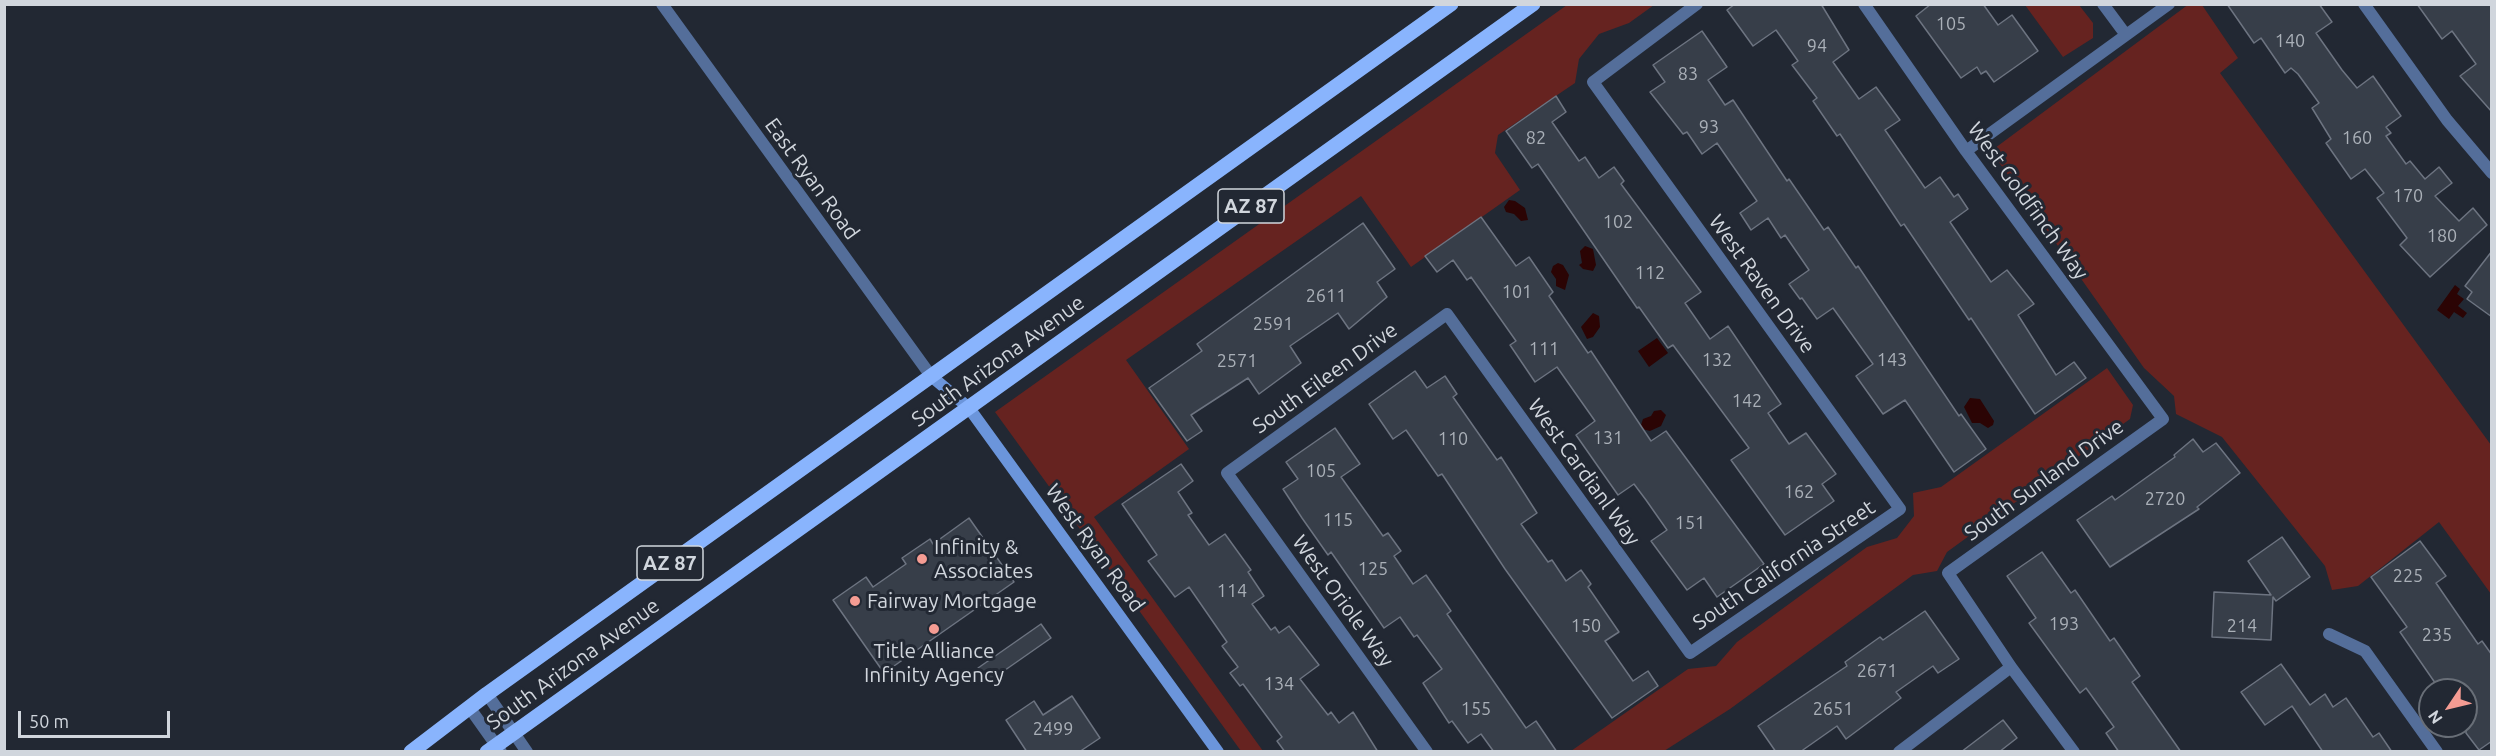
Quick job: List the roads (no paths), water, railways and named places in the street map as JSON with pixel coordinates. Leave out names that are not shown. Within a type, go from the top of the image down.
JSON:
[{"type":"main road","name":"South Arizona Avenue","points":[[411,752],[487,694],[1451,4]]},
{"type":"main road","name":"South Arizona Avenue","points":[[495,749],[514,731],[1533,4]]},
{"type":"street","name":"East Ryan Road","points":[[662,4],[931,376]]},
{"type":"street","name":"West Raven Drive","points":[[1697,4],[1593,82],[1900,509]]},
{"type":"street","name":"West Goldfinch Way","points":[[1864,4],[1966,151],[2163,419]]},
{"type":"street","points":[[2103,4],[2126,35]]},
{"type":"street","points":[[1966,151],[2169,4]]},
{"type":"street","points":[[2364,4],[2447,120],[2492,173]]},
{"type":"street","name":"South Eileen Drive","points":[[1227,473],[1447,314]]},
{"type":"street","name":"West Cardianl Way","points":[[1447,314],[1690,653]]},
{"type":"street","name":"West Ryan Road","points":[[931,376],[969,408],[1218,752]]},
{"type":"street","name":"South Sunland Drive","points":[[2011,667],[1948,573],[2163,419]]},
{"type":"street","name":"West Oriole Way","points":[[1227,473],[1426,752]]},
{"type":"street","name":"South California Street","points":[[1690,653],[1900,509]]},
{"type":"street","points":[[2329,634],[2365,651],[2437,752]]},
{"type":"street","points":[[1899,752],[2011,667],[2074,752]]},
{"type":"street","points":[[487,694],[527,752]]},
{"type":"street","points":[[469,707],[495,749]]},
{"type":"place","name":"Infinity & Associates","points":[[922,559]]},
{"type":"place","name":"Fairway Mortgage","points":[[855,601]]},
{"type":"place","name":"Title Alliance Infinity Agency","points":[[934,629]]}]
